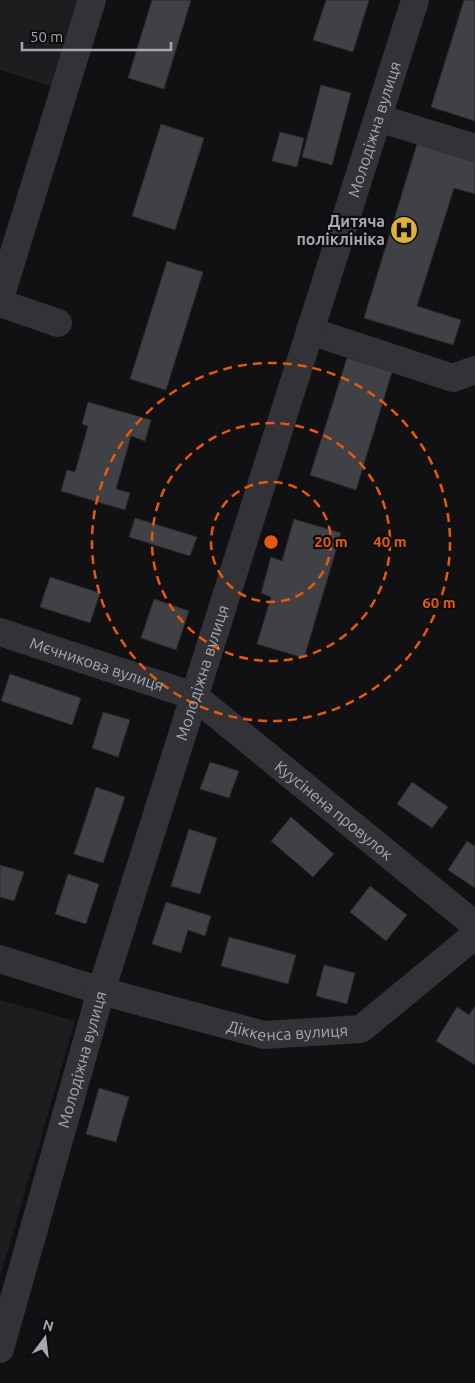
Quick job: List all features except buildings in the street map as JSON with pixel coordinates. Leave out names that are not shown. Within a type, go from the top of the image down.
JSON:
[{"type":"street","points":[[0,298],[92,0]]},
{"type":"street","name":"Молодіжна вулиця","points":[[0,1349],[102,991],[415,0]]},
{"type":"street","points":[[378,118],[475,148]]},
{"type":"street","points":[[0,303],[58,324]]},
{"type":"street","points":[[310,331],[453,378],[475,370]]},
{"type":"street","name":"Мєчникова вулиця","points":[[0,632],[194,696]]},
{"type":"street","name":"Куусінена провулок","points":[[194,696],[475,924]]},
{"type":"street","name":"Діккенса вулиця","points":[[0,959],[102,991],[264,1035],[361,1029],[475,935]]},
{"type":"shaded area","points":[[0,0],[79,0],[53,87],[0,70]]},
{"type":"shaded area","points":[[0,1000],[75,1021],[0,1277]]},
{"type":"place","name":"Дитяча поліклініка","points":[[404,230]]}]
